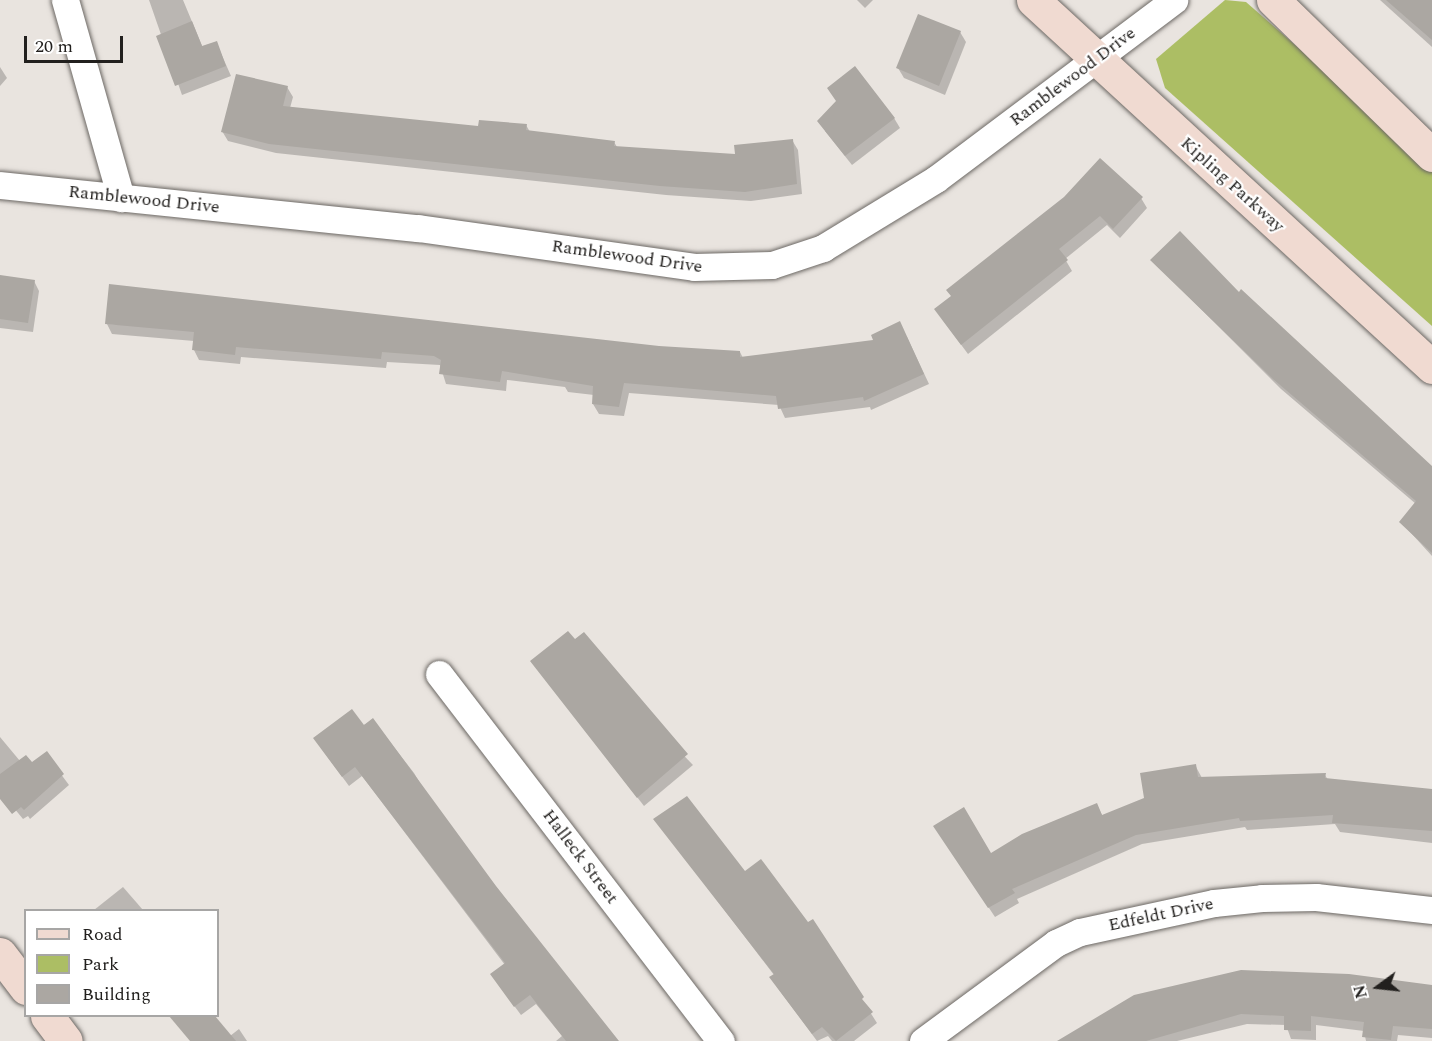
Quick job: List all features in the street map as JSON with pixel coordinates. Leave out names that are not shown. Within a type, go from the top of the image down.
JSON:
[{"type":"street","points":[[64,0],[121,198]]},
{"type":"street","name":"Kipling Parkway","points":[[1033,0],[1099,58],[1165,125],[1432,367]]},
{"type":"street","name":"Ramblewood Drive","points":[[0,185],[418,228],[694,267],[750,268],[799,258],[863,227],[936,179],[1174,0]]},
{"type":"street","points":[[1273,0],[1432,155]]},
{"type":"street","name":"Halleck Street","points":[[439,674],[721,1041]]},
{"type":"street","name":"Edfeldt Drive","points":[[923,1041],[1056,943],[1080,932],[1214,903],[1262,898],[1316,897],[1432,910]]},
{"type":"street","points":[[0,954],[24,985]]},
{"type":"street","points":[[47,1017],[66,1041]]},
{"type":"green space","points":[[1225,0],[1246,2],[1360,102],[1432,172],[1432,326],[1165,88],[1156,59]]},
{"type":"building","points":[[1386,0],[1432,0],[1432,40]]},
{"type":"building","points":[[918,14],[961,31],[939,86],[896,68]]},
{"type":"building","points":[[192,21],[202,46],[217,41],[226,66],[175,86],[156,36]]},
{"type":"building","points":[[855,66],[895,118],[845,156],[817,121],[836,101],[827,88]]},
{"type":"building","points":[[236,74],[288,86],[283,106],[478,126],[479,120],[527,124],[526,130],[615,141],[614,146],[735,154],[734,145],[793,139],[797,184],[745,192],[660,186],[269,144],[221,132]]},
{"type":"building","points":[[1100,158],[1143,197],[1113,229],[1100,216],[1059,249],[1068,260],[961,345],[934,309],[951,296],[946,290],[1064,197]]},
{"type":"building","points":[[1180,231],[1239,292],[1241,289],[1432,466],[1432,553],[1399,522],[1416,501],[1273,379],[1150,260]]},
{"type":"building","points":[[0,275],[35,280],[28,323],[0,319]]},
{"type":"building","points":[[109,284],[659,346],[740,351],[740,357],[873,340],[871,335],[900,321],[924,374],[864,401],[863,397],[778,409],[776,396],[624,383],[619,407],[592,404],[593,386],[502,371],[500,382],[439,374],[441,360],[434,356],[382,352],[381,359],[236,347],[235,355],[192,350],[194,332],[105,324]]},
{"type":"building","points":[[568,631],[575,639],[584,632],[688,754],[637,798],[530,661]]},
{"type":"building","points":[[352,709],[364,725],[373,718],[496,886],[619,1041],[566,1041],[530,995],[514,1007],[490,974],[505,963],[355,767],[342,777],[313,738]]},
{"type":"building","points":[[47,751],[64,774],[24,810],[21,807],[12,814],[0,799],[0,774],[26,755],[32,762]]},
{"type":"building","points":[[1196,764],[1198,777],[1326,773],[1325,778],[1432,789],[1432,831],[1332,823],[1333,815],[1240,821],[1239,818],[1136,835],[1012,889],[1015,893],[988,908],[933,826],[964,807],[991,853],[1022,834],[1097,803],[1102,815],[1144,798],[1140,773]]},
{"type":"building","points":[[687,796],[745,871],[761,859],[808,922],[813,919],[864,997],[862,999],[873,1012],[836,1041],[822,1027],[812,1034],[769,977],[774,974],[653,819]]},
{"type":"building","points":[[1241,970],[1349,974],[1432,985],[1432,1029],[1393,1026],[1391,1040],[1362,1037],[1364,1022],[1311,1016],[1311,1031],[1284,1030],[1284,1016],[1241,1014],[1146,1041],[1057,1041],[1134,995]]},
{"type":"building","points":[[170,1017],[216,1017],[236,1041],[190,1041]]}]
